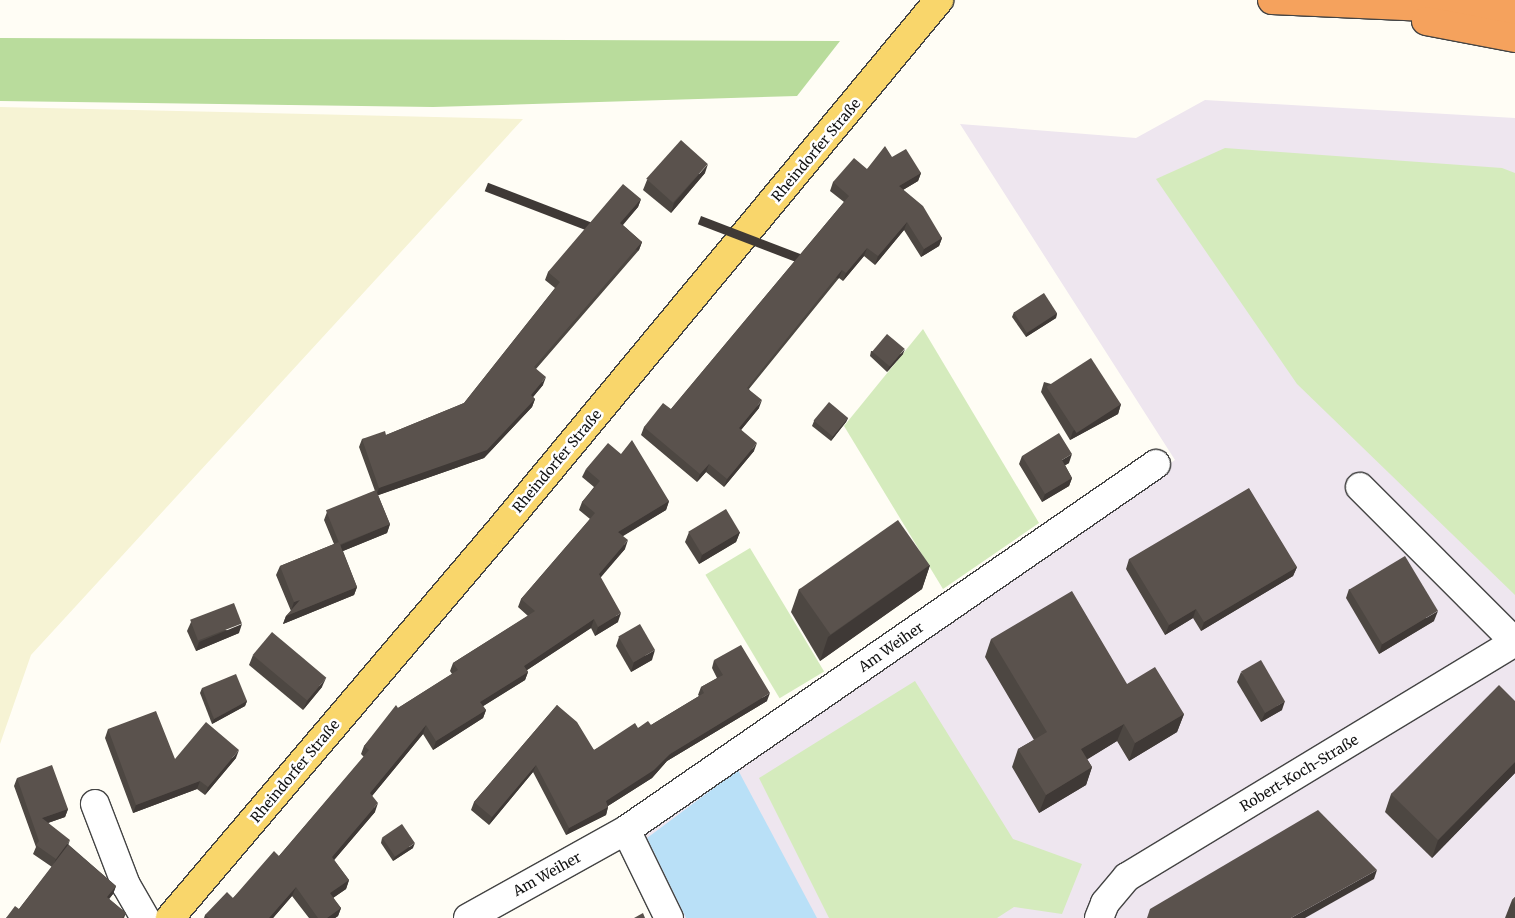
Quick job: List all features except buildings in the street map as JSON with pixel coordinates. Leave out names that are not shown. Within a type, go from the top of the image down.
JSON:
[{"type":"highway","points":[[1272,0],[1515,11]]},
{"type":"highway","points":[[1329,2],[1515,38]]},
{"type":"main road","name":"Rheindorfer Straße","points":[[170,918],[905,43],[939,0]]},
{"type":"street","name":"Am Weiher","points":[[468,918],[626,830],[1156,464]]},
{"type":"street","name":"Robert-Koch-Straße","points":[[1099,918],[1104,904],[1127,877],[1514,641],[1360,487]]},
{"type":"street","points":[[95,804],[126,885],[146,918]]},
{"type":"street","points":[[626,830],[669,918]]},
{"type":"shaded area","points":[[1205,100],[1515,118],[1515,918],[676,918],[635,836],[1175,460],[960,124],[1136,138]]},
{"type":"shaded area","points":[[0,107],[523,119],[31,655],[0,744]]},
{"type":"green space","points":[[0,38],[840,41],[797,96],[433,107],[0,101]]},
{"type":"green space","points":[[1225,148],[1502,168],[1515,173],[1515,595],[1297,384],[1156,179]]},
{"type":"green space","points":[[923,329],[1039,523],[943,589],[844,426]]},
{"type":"green space","points":[[750,548],[824,671],[780,698],[705,575]]},
{"type":"green space","points":[[915,681],[1013,839],[1082,864],[1062,914],[1014,907],[997,918],[829,918],[759,778]]},
{"type":"water","points":[[738,770],[817,918],[686,918],[647,838]]}]
